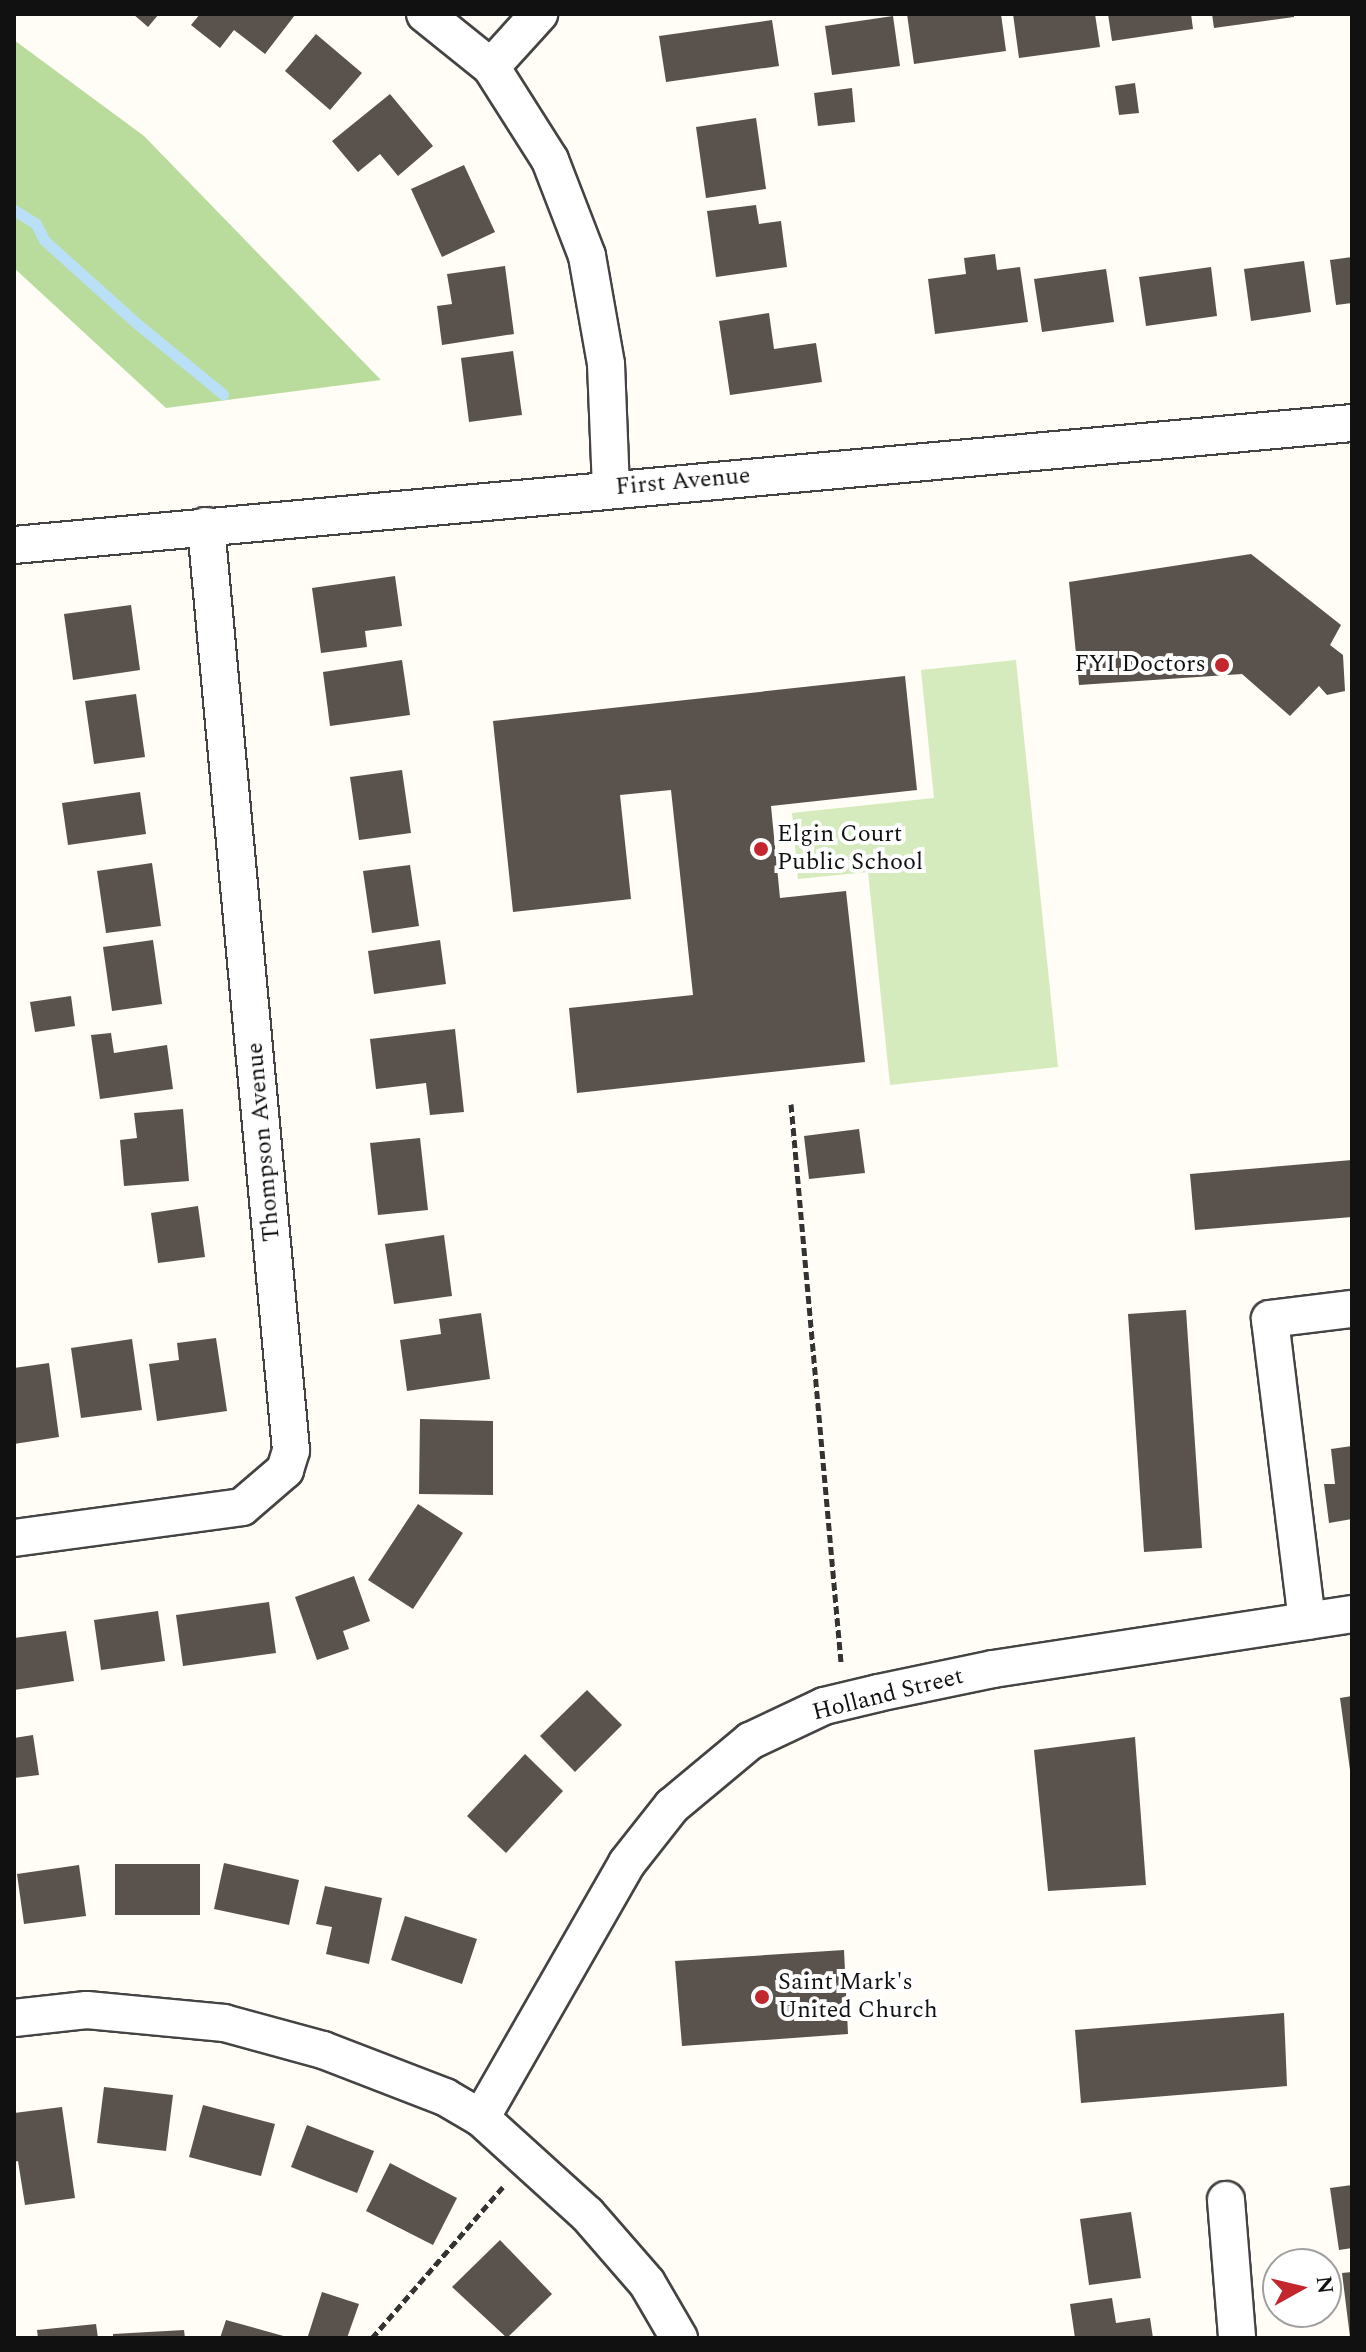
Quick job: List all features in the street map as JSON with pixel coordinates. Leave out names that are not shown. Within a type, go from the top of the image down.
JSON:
[{"type":"street","points":[[425,14],[491,67],[550,160],[587,256],[606,364],[611,488]]},
{"type":"street","points":[[491,67],[539,14]]},
{"type":"street","name":"First Avenue","points":[[14,545],[611,488],[1352,423]]},
{"type":"street","name":"Thompson Avenue","points":[[14,1538],[242,1507],[285,1470],[291,1450],[293,1428],[206,526]]},
{"type":"street","points":[[1307,1621],[1270,1319],[1352,1309]]},
{"type":"street","name":"Holland Street","points":[[481,2118],[627,1863],[672,1806],[750,1741],[824,1706],[878,1693],[993,1669],[1352,1614]]},
{"type":"street","points":[[14,2018],[87,2010],[224,2023],[323,2050],[445,2097],[481,2118],[587,2214],[647,2283],[679,2338]]},
{"type":"street","points":[[1226,2200],[1237,2338]]},
{"type":"path","points":[[791,1104],[841,1662]]},
{"type":"path","points":[[372,2338],[527,2159]]},
{"type":"green space","points":[[14,40],[144,136],[381,380],[166,408],[14,268]]},
{"type":"green space","points":[[1016,660],[1058,1067],[890,1085],[868,872],[798,879],[792,813],[934,798],[921,670]]},
{"type":"building","points":[[133,14],[159,14],[148,27]]},
{"type":"building","points":[[200,14],[295,15],[265,54],[234,30],[220,48],[191,25]]},
{"type":"building","points":[[907,14],[1001,14],[1006,51],[914,64]]},
{"type":"building","points":[[1013,14],[1095,14],[1100,47],[1019,58]]},
{"type":"building","points":[[1108,14],[1191,14],[1193,29],[1112,41]]},
{"type":"building","points":[[1212,14],[1294,14],[1294,17],[1214,28]]},
{"type":"building","points":[[893,16],[900,66],[832,75],[825,26]]},
{"type":"building","points":[[772,20],[779,66],[666,82],[659,36]]},
{"type":"building","points":[[316,34],[362,73],[330,110],[285,71]]},
{"type":"building","points":[[1135,83],[1139,113],[1119,115],[1115,86]]},
{"type":"building","points":[[852,88],[855,122],[818,126],[814,93]]},
{"type":"building","points":[[390,94],[433,146],[398,176],[380,154],[358,172],[332,141]]},
{"type":"building","points":[[756,118],[766,189],[706,198],[696,127]]},
{"type":"building","points":[[464,165],[495,232],[442,257],[411,189]]},
{"type":"building","points":[[756,205],[759,224],[781,221],[787,267],[716,277],[707,211]]},
{"type":"building","points":[[995,254],[997,270],[1020,267],[1028,322],[935,334],[928,279],[966,274],[964,258]]},
{"type":"building","points":[[1352,257],[1352,303],[1336,305],[1330,260]]},
{"type":"building","points":[[1304,261],[1311,312],[1251,321],[1244,269]]},
{"type":"building","points":[[505,266],[514,334],[442,345],[437,306],[452,304],[447,274]]},
{"type":"building","points":[[1211,267],[1217,316],[1146,326],[1139,277]]},
{"type":"building","points":[[1106,269],[1114,322],[1042,332],[1034,279]]},
{"type":"building","points":[[769,313],[774,349],[816,343],[822,382],[730,395],[719,321]]},
{"type":"building","points":[[513,351],[522,415],[469,422],[461,358]]},
{"type":"building","points":[[1251,554],[1341,625],[1330,645],[1343,655],[1345,691],[1327,695],[1319,686],[1290,716],[1242,674],[1079,685],[1069,582]]},
{"type":"building","points":[[395,576],[402,626],[365,631],[367,647],[321,653],[312,588]]},
{"type":"building","points":[[131,605],[140,670],[73,680],[64,614]]},
{"type":"building","points":[[402,660],[410,715],[330,726],[323,672]]},
{"type":"building","points":[[905,676],[917,790],[771,806],[780,898],[846,891],[865,1062],[577,1093],[569,1008],[693,995],[671,790],[620,795],[631,899],[513,912],[493,721]]},
{"type":"building","points":[[136,694],[145,757],[94,764],[85,701]]},
{"type":"building","points":[[402,770],[411,833],[359,840],[350,777]]},
{"type":"building","points":[[140,792],[146,834],[68,845],[62,803]]},
{"type":"building","points":[[152,863],[161,926],[106,933],[97,871]]},
{"type":"building","points":[[410,865],[419,926],[372,933],[363,871]]},
{"type":"building","points":[[153,940],[162,1004],[112,1011],[103,947]]},
{"type":"building","points":[[440,940],[446,984],[374,994],[368,951]]},
{"type":"building","points":[[71,996],[75,1026],[35,1032],[30,1002]]},
{"type":"building","points":[[455,1029],[464,1112],[430,1115],[426,1083],[376,1089],[370,1039]]},
{"type":"building","points":[[111,1033],[114,1053],[167,1045],[173,1089],[100,1099],[91,1035]]},
{"type":"building","points":[[183,1109],[189,1181],[124,1186],[120,1140],[137,1138],[134,1113]]},
{"type":"building","points":[[859,1129],[865,1173],[809,1179],[804,1136]]},
{"type":"building","points":[[420,1138],[428,1210],[378,1215],[370,1143]]},
{"type":"building","points":[[1352,1160],[1352,1217],[1195,1230],[1190,1174]]},
{"type":"building","points":[[198,1206],[205,1257],[158,1263],[151,1213]]},
{"type":"building","points":[[444,1235],[452,1296],[394,1304],[385,1244]]},
{"type":"building","points":[[1186,1310],[1202,1548],[1144,1552],[1128,1314]]},
{"type":"building","points":[[481,1313],[490,1379],[407,1391],[400,1340],[441,1334],[439,1319]]},
{"type":"building","points":[[216,1338],[227,1411],[157,1421],[149,1364],[179,1360],[177,1343]]},
{"type":"building","points":[[132,1339],[142,1410],[81,1418],[71,1348]]},
{"type":"building","points":[[49,1363],[59,1437],[14,1444],[14,1368]]},
{"type":"building","points":[[420,1419],[493,1421],[493,1495],[419,1494]]},
{"type":"building","points":[[1352,1446],[1352,1519],[1329,1523],[1324,1484],[1335,1484],[1331,1449]]},
{"type":"building","points":[[418,1504],[463,1533],[413,1609],[368,1580]]},
{"type":"building","points":[[354,1576],[370,1621],[343,1631],[349,1649],[317,1660],[295,1597]]},
{"type":"building","points":[[269,1602],[276,1653],[183,1666],[176,1615]]},
{"type":"building","points":[[158,1611],[165,1661],[101,1670],[94,1620]]},
{"type":"building","points":[[66,1631],[74,1681],[14,1690],[14,1638]]},
{"type":"building","points":[[587,1690],[622,1725],[575,1772],[540,1736]]},
{"type":"building","points":[[1352,1696],[1352,1770],[1350,1770],[1340,1698]]},
{"type":"building","points":[[33,1735],[39,1775],[14,1778],[14,1738]]},
{"type":"building","points":[[1135,1737],[1146,1885],[1048,1891],[1034,1750]]},
{"type":"building","points":[[525,1754],[563,1791],[506,1853],[467,1816]]},
{"type":"building","points":[[224,1863],[299,1880],[289,1925],[214,1909]]},
{"type":"building","points":[[115,1864],[200,1864],[200,1915],[115,1915]]},
{"type":"building","points":[[79,1865],[86,1916],[24,1924],[17,1874]]},
{"type":"building","points":[[325,1886],[382,1898],[369,1964],[326,1954],[332,1927],[316,1924]]},
{"type":"building","points":[[405,1916],[477,1939],[462,1984],[391,1960]]},
{"type":"building","name":"Saint Mark's United Church","points":[[844,1950],[848,2034],[682,2046],[675,1961]]},
{"type":"building","points":[[1284,2013],[1287,2086],[1081,2103],[1075,2030]]},
{"type":"building","points":[[104,2087],[173,2095],[166,2151],[97,2143]]},
{"type":"building","points":[[203,2105],[275,2124],[261,2176],[189,2157]]},
{"type":"building","points":[[62,2107],[75,2198],[25,2205],[18,2161],[14,2162],[14,2113]]},
{"type":"building","points":[[307,2125],[374,2151],[357,2193],[291,2167]]},
{"type":"building","points":[[390,2163],[457,2198],[433,2245],[366,2211]]},
{"type":"building","points":[[1352,2185],[1352,2248],[1339,2248],[1330,2188]]},
{"type":"building","points":[[1131,2212],[1141,2278],[1089,2285],[1080,2219]]},
{"type":"building","points":[[500,2240],[552,2294],[507,2338],[452,2287]]},
{"type":"building","points":[[1352,2272],[1350,2337],[1342,2273]]},
{"type":"building","points":[[322,2292],[359,2304],[347,2338],[308,2336]]},
{"type":"building","points":[[1112,2298],[1116,2323],[1150,2318],[1153,2338],[1075,2338],[1070,2304]]},
{"type":"building","points":[[226,2320],[287,2337],[287,2338],[220,2338]]},
{"type":"building","points":[[96,2324],[98,2338],[38,2338],[37,2330]]},
{"type":"building","points":[[184,2330],[185,2338],[113,2338],[113,2334]]},
{"type":"waterway","points":[[14,210],[36,224],[44,240],[135,322],[223,394]]},
{"type":"place","name":"FYI Doctors","points":[[1222,665]]},
{"type":"place","name":"Elgin Court Public School","points":[[761,849]]},
{"type":"place","name":"Saint Mark's United Church","points":[[762,1997]]}]
